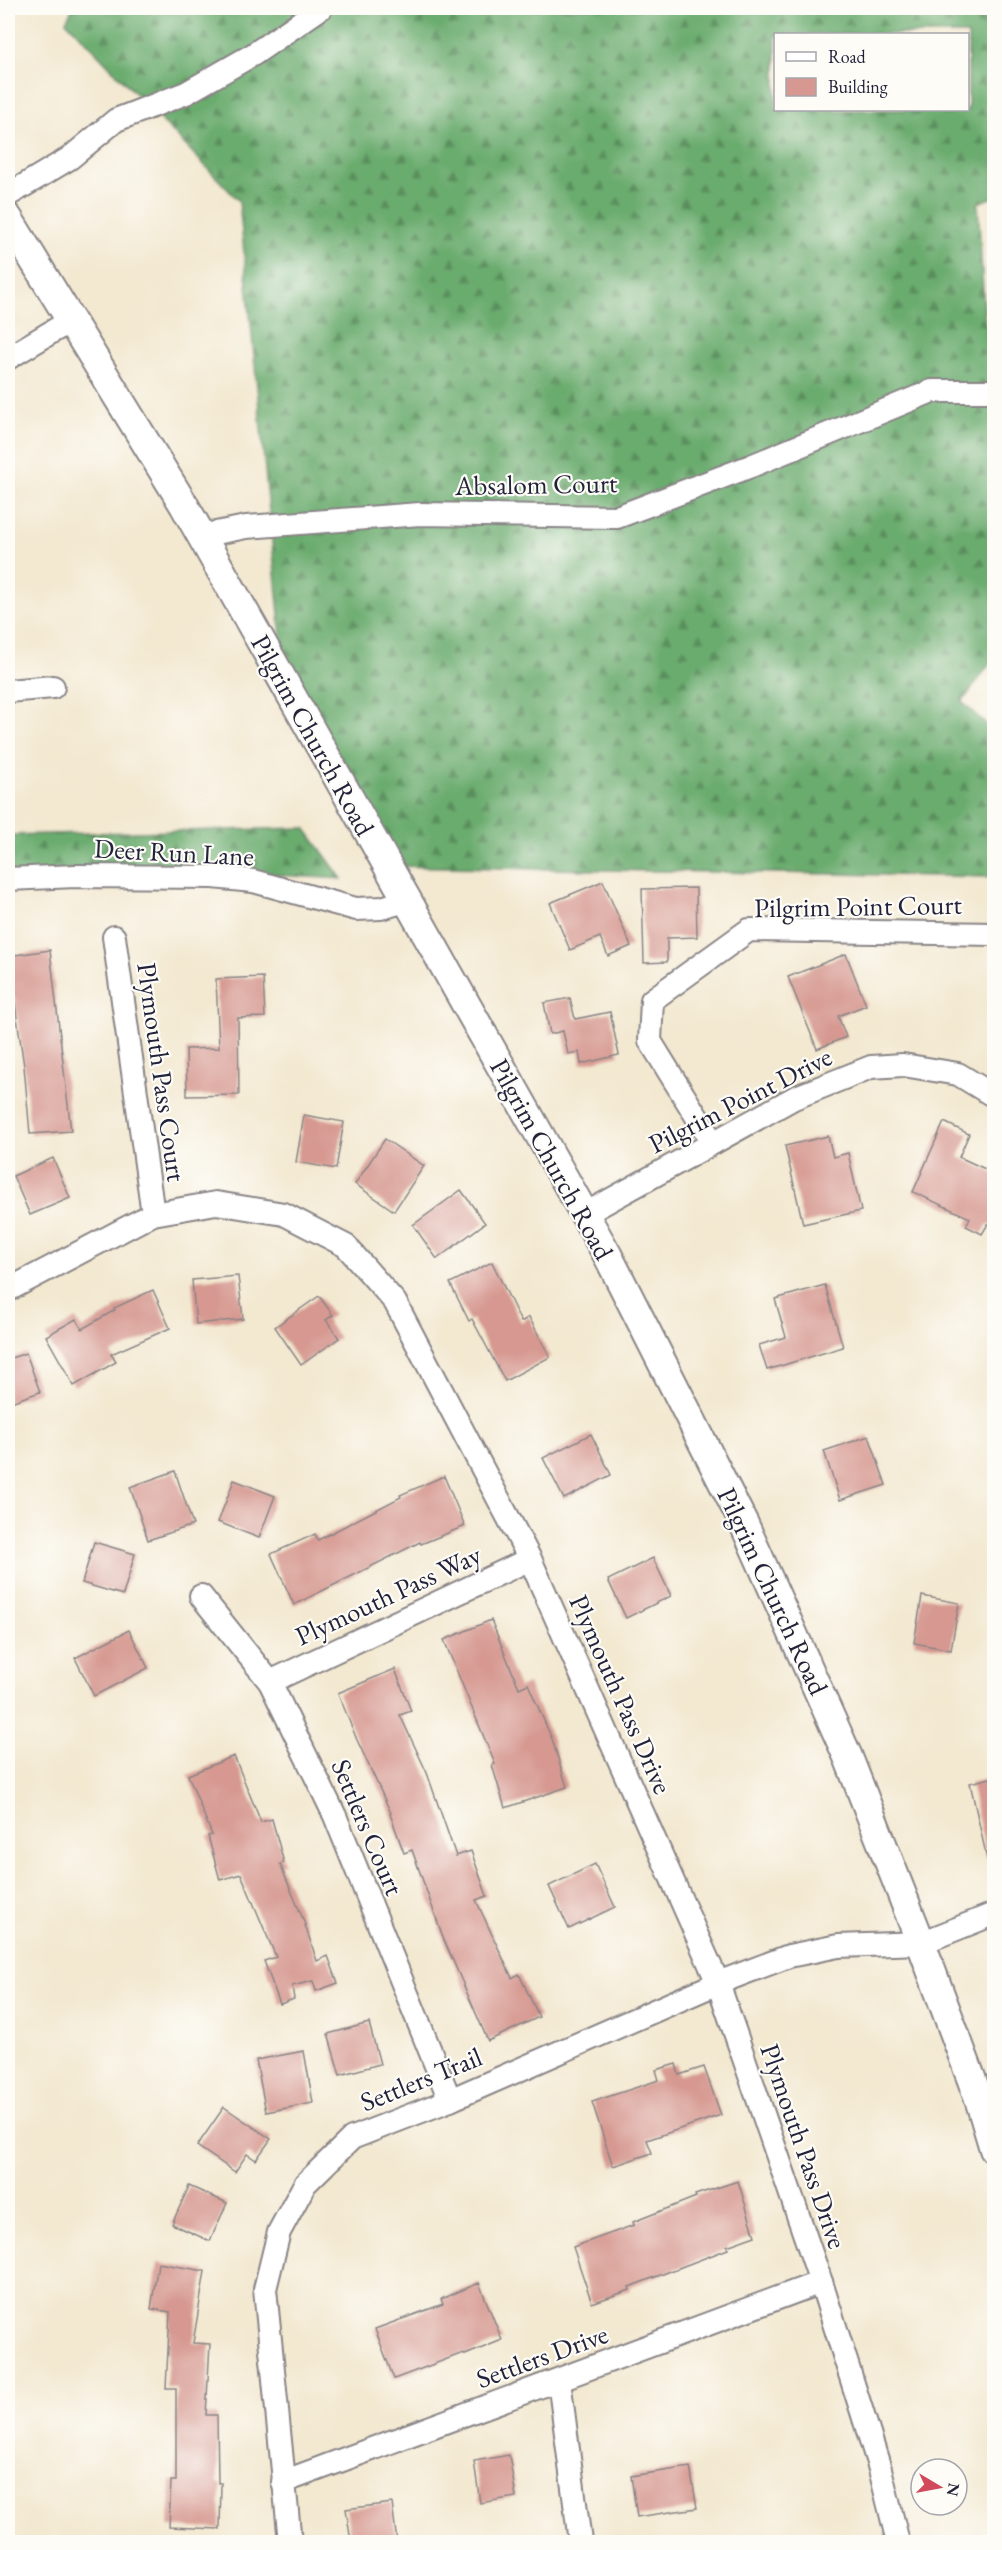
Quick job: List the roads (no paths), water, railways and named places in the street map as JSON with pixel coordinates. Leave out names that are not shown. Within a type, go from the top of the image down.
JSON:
[{"type":"street","points":[[8,195],[70,158],[116,120],[186,93],[254,54],[321,8]]},
{"type":"street","name":"Pilgrim Church Road","points":[[8,218],[201,536],[608,1256],[744,1524],[848,1757],[921,1942],[980,2102],[994,2150]]},
{"type":"street","points":[[8,358],[70,321]]},
{"type":"street","name":"Absalom Court","points":[[201,536],[246,527],[420,514],[617,517],[932,391],[994,391]]},
{"type":"street","points":[[8,691],[53,687]]},
{"type":"street","name":"Deer Run Lane","points":[[8,879],[76,876],[213,877],[252,881],[356,909],[381,908],[406,901]]},
{"type":"street","name":"Pilgrim Point Court","points":[[713,1143],[650,1041],[652,1000],[749,930],[994,933]]},
{"type":"street","name":"Plymouth Pass Court","points":[[114,937],[153,1214]]},
{"type":"street","name":"Pilgrim Point Drive","points":[[585,1214],[794,1098],[871,1067],[903,1065],[958,1074],[994,1096]]},
{"type":"street","name":"Plymouth Pass Drive","points":[[8,1290],[153,1214],[216,1203],[284,1214],[346,1246],[395,1302],[530,1559],[718,1983],[821,2282],[880,2469],[898,2542]]},
{"type":"street","name":"Plymouth Pass Way","points":[[270,1682],[530,1559]]},
{"type":"street","name":"Settlers Court","points":[[201,1596],[270,1682],[335,1816],[450,2100]]},
{"type":"street","name":"Settlers Trail","points":[[290,2542],[265,2289],[279,2232],[305,2184],[352,2138],[450,2100],[718,1983],[789,1956],[828,1948],[921,1942],[994,1914]]},
{"type":"street","name":"Settlers Drive","points":[[283,2482],[821,2282]]},
{"type":"street","points":[[559,2379],[580,2542]]}]
